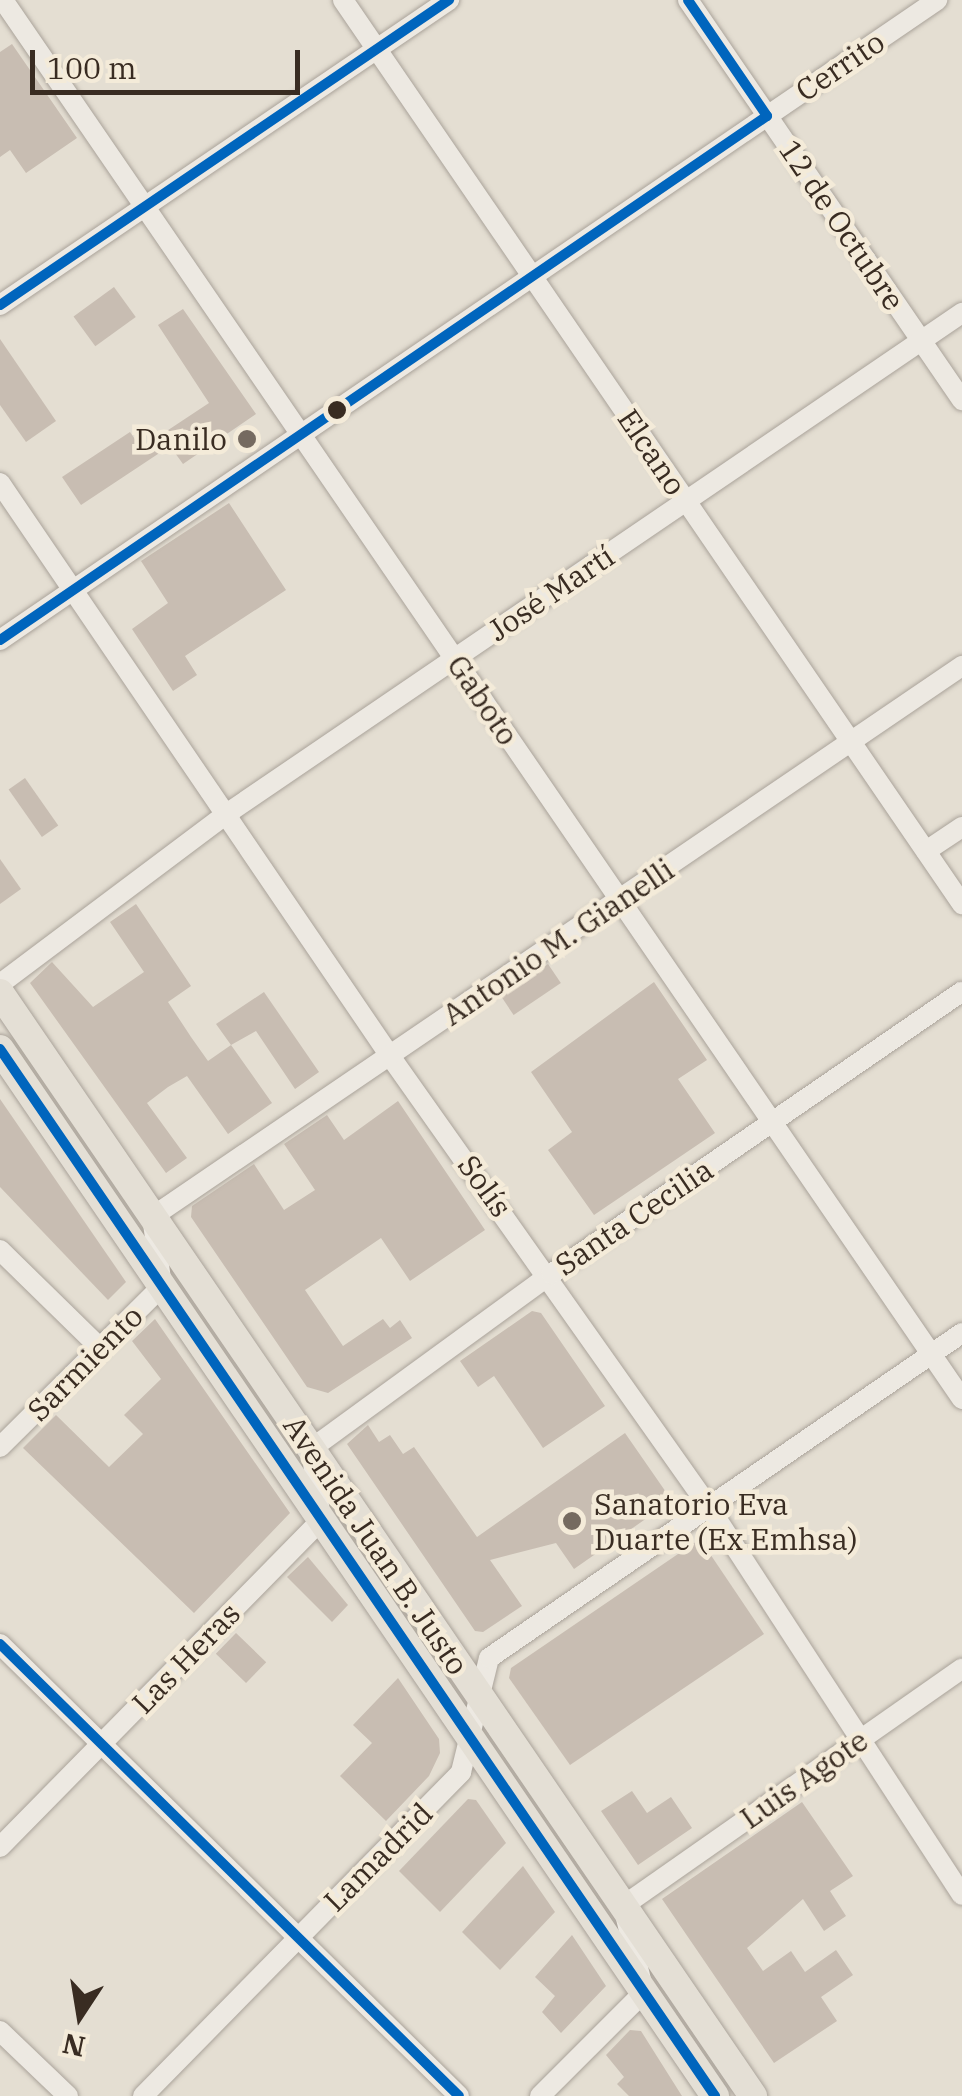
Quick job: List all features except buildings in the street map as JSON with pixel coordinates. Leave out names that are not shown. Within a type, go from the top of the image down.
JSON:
[{"type":"main road","name":"Avenida Juan B. Justo","points":[[0,993],[753,2096]]},
{"type":"main road","name":"Avenida Juan B. Justo","points":[[0,1050],[715,2096]]},
{"type":"street","name":"Gaboto","points":[[4,0],[962,1399]]},
{"type":"street","name":"Elcano","points":[[343,0],[962,904]]},
{"type":"street","points":[[0,304],[449,0]]},
{"type":"street","name":"12 de Octubre","points":[[688,0],[962,400]]},
{"type":"street","name":"Cerrito","points":[[0,640],[937,0]]},
{"type":"street","name":"José Martí","points":[[0,984],[225,815],[962,313]]},
{"type":"street","name":"Solís","points":[[0,482],[390,1056],[551,1274],[709,1507],[962,1895]]},
{"type":"street","name":"Antonio M. Gianelli","points":[[152,1216],[962,666]]},
{"type":"street","points":[[926,851],[962,826]]},
{"type":"street","name":"Santa Cecilia","points":[[311,1449],[551,1274],[962,992]]},
{"type":"street","points":[[0,1050],[26,1032]]},
{"type":"street","name":"Sarmiento","points":[[0,1448],[162,1286],[152,1216]]},
{"type":"street","points":[[0,1250],[100,1348]]},
{"type":"street","name":"Lamadrid","points":[[143,2096],[461,1772],[490,1658],[962,1333]]},
{"type":"street","points":[[311,1449],[322,1520]]},
{"type":"street","name":"Las Heras","points":[[0,1847],[322,1520]]},
{"type":"street","points":[[0,1644],[301,1934],[459,2096]]},
{"type":"street","name":"Luis Agote","points":[[623,1906],[962,1669]]},
{"type":"street","points":[[540,2096],[644,1992],[623,1906]]},
{"type":"street","points":[[0,2031],[68,2096]]},
{"type":"transit line","points":[[0,305],[449,0]]},
{"type":"transit line","points":[[0,640],[767,116],[688,0]]},
{"type":"transit line","points":[[0,1049],[715,2096]]},
{"type":"transit line","points":[[0,1644],[459,2096]]},
{"type":"place","name":"Danilo","points":[[247,439]]},
{"type":"place","name":"Sanatorio Eva Duarte (Ex Emhsa)","points":[[572,1521]]}]
